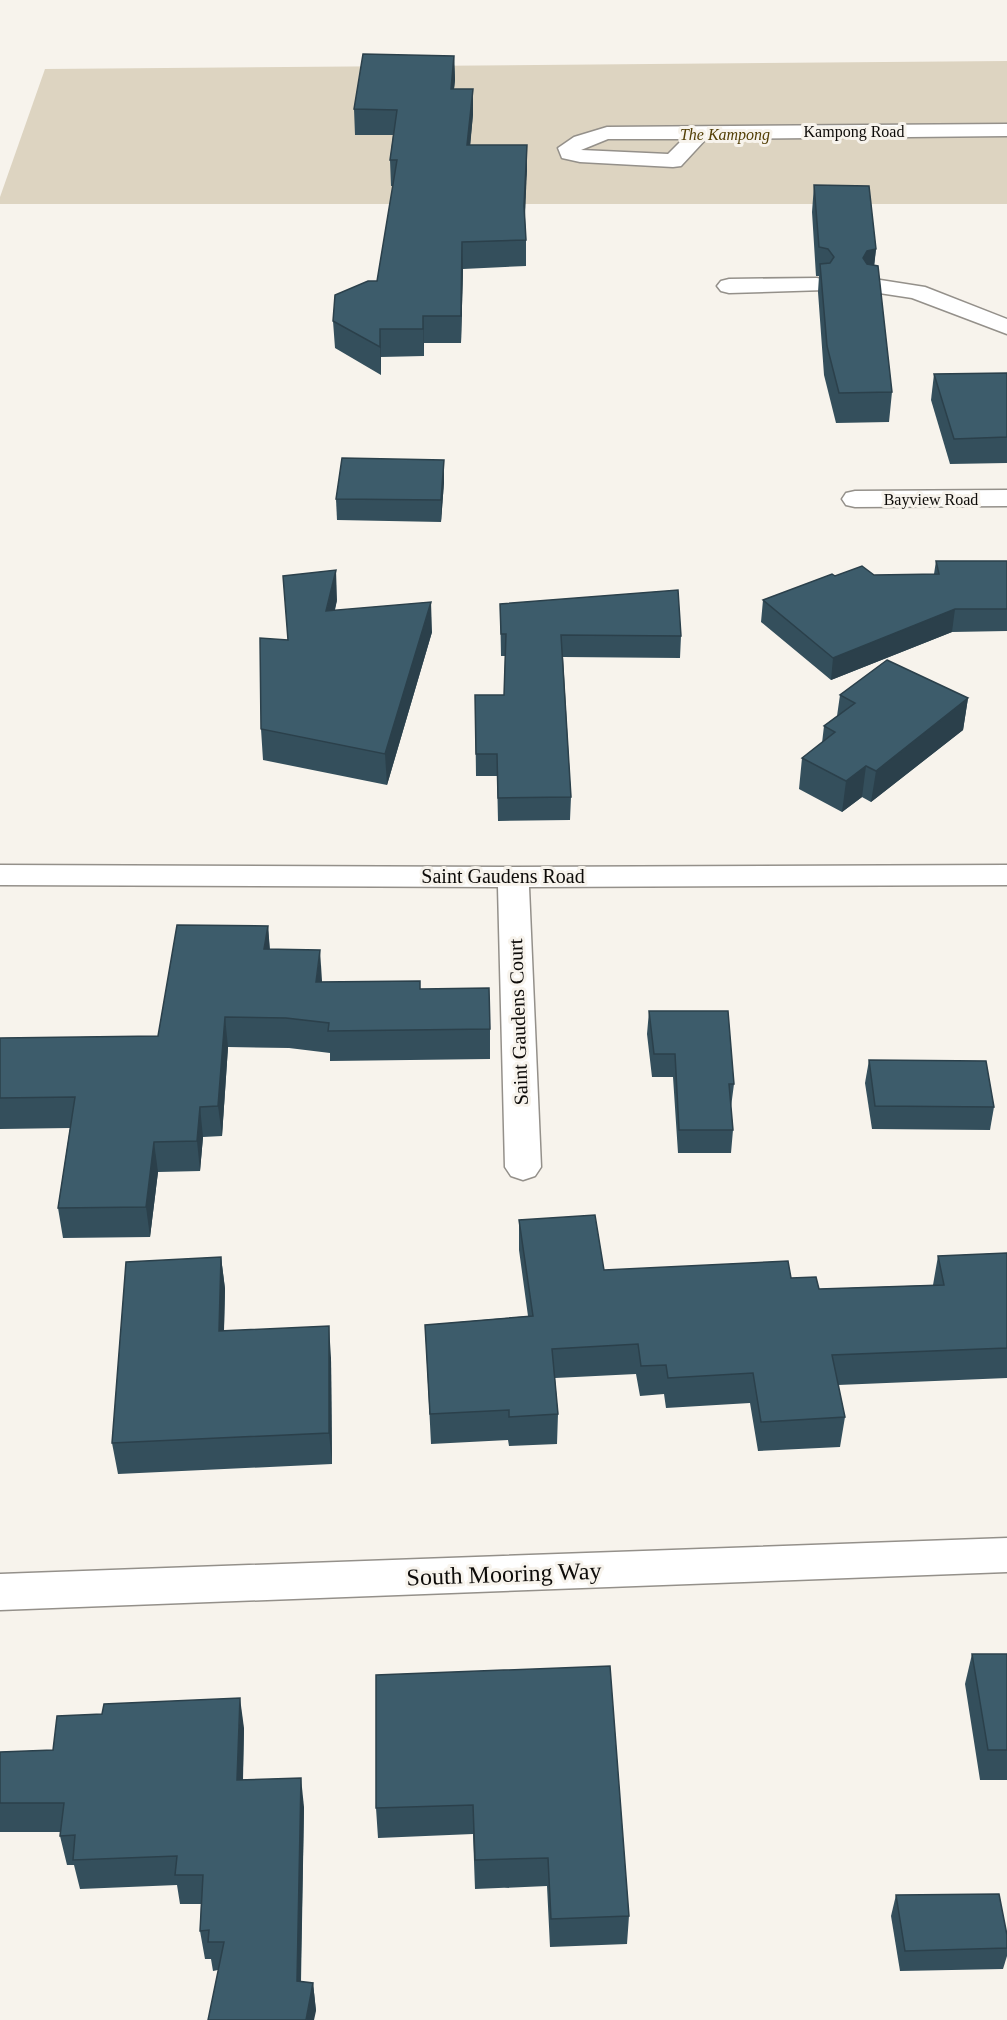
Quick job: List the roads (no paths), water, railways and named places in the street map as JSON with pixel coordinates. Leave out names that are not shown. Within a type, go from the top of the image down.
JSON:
[{"type":"street","name":"Kampong Road","points":[[701,132],[673,160],[610,158],[570,153],[570,148],[581,141],[607,133],[701,132],[1007,130]]},
{"type":"street","points":[[729,286],[817,285]]},
{"type":"street","points":[[873,286],[917,292],[1007,327]]},
{"type":"street","name":"Bayview Road","points":[[855,499],[1007,498]]},
{"type":"street","name":"Saint Gaudens Road","points":[[0,875],[513,877],[1007,875]]},
{"type":"street","name":"Saint Gaudens Court","points":[[513,877],[523,1167]]},
{"type":"street","name":"South Mooring Way","points":[[0,1592],[1007,1555]]},
{"type":"park label","name":"The Kampong","points":[[725,134]]}]
